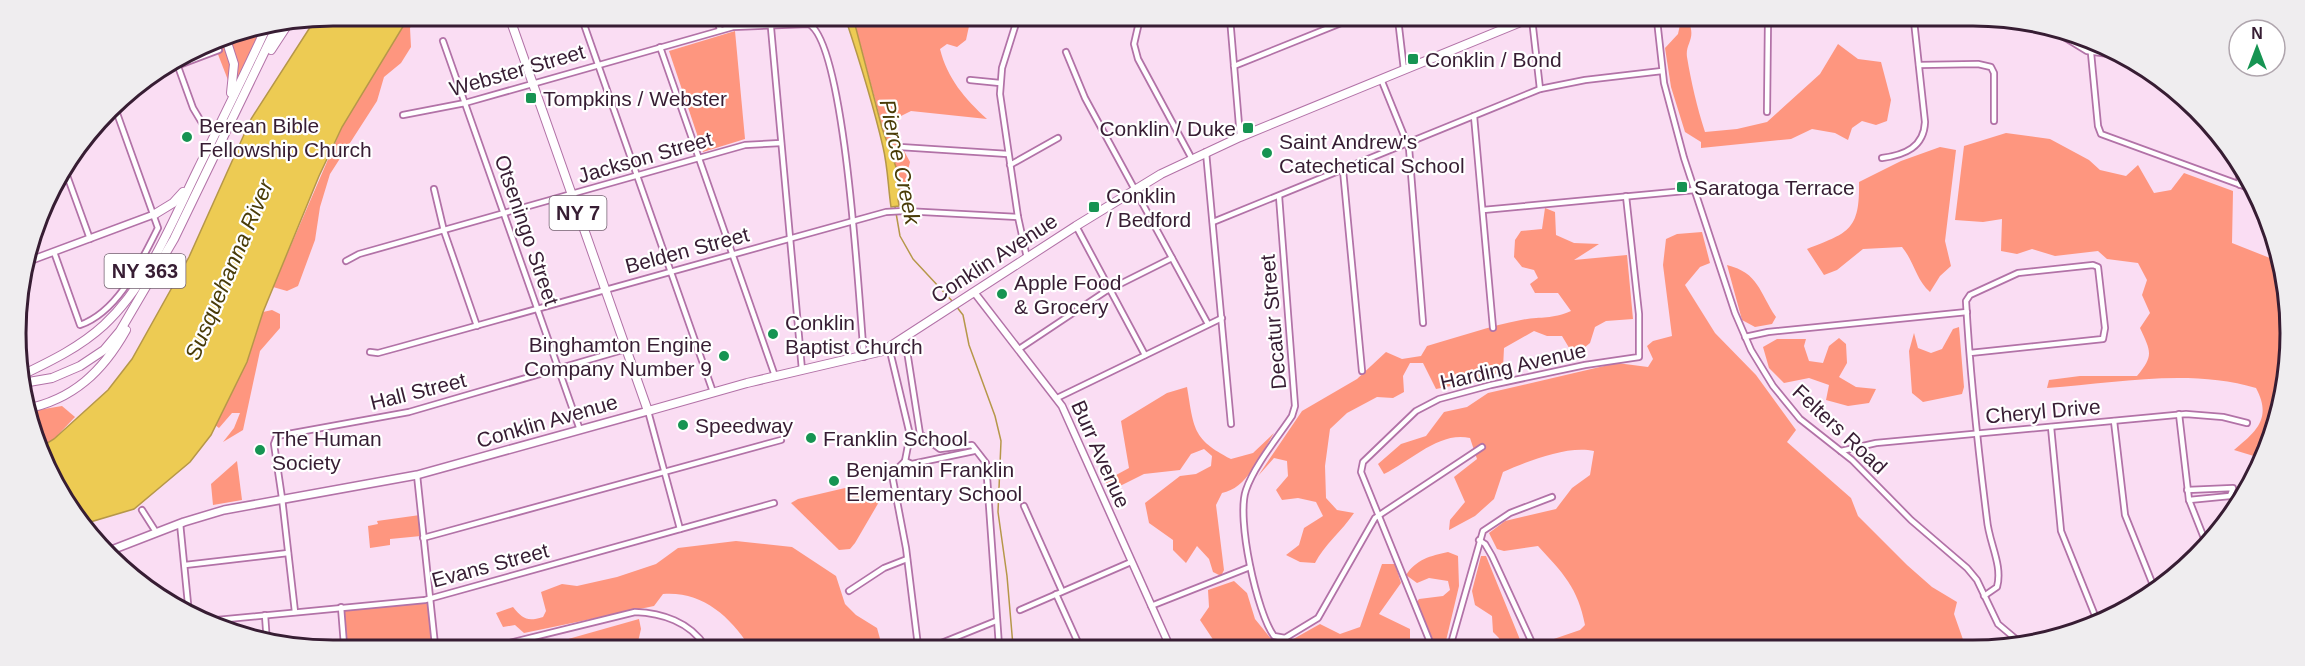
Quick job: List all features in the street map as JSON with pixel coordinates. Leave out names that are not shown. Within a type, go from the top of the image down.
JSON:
[{"type":"main road","name":"NY 7","points":[[513,26],[648,411]]},
{"type":"main road","name":"Conklin Avenue","points":[[117,551],[156,532],[224,510],[417,475],[713,392],[864,357],[905,338],[1135,189],[1192,159],[1502,26]]},
{"type":"main road","points":[[246,93],[285,29]]},
{"type":"main road","name":"NY 363","points":[[29,377],[60,375],[90,360],[111,342],[157,269],[275,31]]},
{"type":"main road","name":"NY 363","points":[[28,374],[82,342],[104,325],[123,303],[160,245],[263,33]]},
{"type":"main road","points":[[218,127],[234,77],[232,55],[228,44]]},
{"type":"main road","points":[[154,214],[177,200],[198,168]]},
{"type":"main road","points":[[34,406],[65,397],[97,372],[121,339],[157,269]]},
{"type":"street","points":[[585,26],[713,392]]},
{"type":"street","points":[[719,26],[720,30]]},
{"type":"street","name":"Webster Street","points":[[403,115],[465,103],[720,30],[753,26]]},
{"type":"street","points":[[770,26],[802,370]]},
{"type":"street","name":"Webster Street","points":[[811,26],[821,36],[840,105],[851,222]]},
{"type":"street","points":[[1015,26],[1000,83],[1008,154],[1027,258]]},
{"type":"street","points":[[1138,26],[1134,44],[1138,59],[1192,159]]},
{"type":"street","points":[[1231,26],[1240,137]]},
{"type":"street","points":[[1234,66],[1334,26]]},
{"type":"street","points":[[1399,26],[1404,70]]},
{"type":"street","points":[[1531,26],[1540,89]]},
{"type":"street","name":"Felters Road","points":[[1657,26],[1662,71],[1695,190],[1745,338],[1763,371],[1792,411],[1818,436],[1841,451],[1911,520],[1967,567],[1998,624],[2014,638]]},
{"type":"street","points":[[1767,112],[1768,26]]},
{"type":"street","points":[[1882,158],[1913,149],[1923,138],[1925,122],[1915,26]]},
{"type":"street","name":"Otseningo Street","points":[[444,41],[580,430]]},
{"type":"street","points":[[2076,44],[2091,53],[2101,54]]},
{"type":"street","points":[[660,47],[775,376]]},
{"type":"street","points":[[196,58],[219,50]]},
{"type":"street","points":[[1066,52],[1085,98],[1208,324]]},
{"type":"street","points":[[2091,53],[2100,132],[2108,137],[2240,185]]},
{"type":"street","points":[[1919,65],[1978,64],[1990,67],[1994,73],[1994,121]]},
{"type":"street","points":[[178,67],[196,114],[202,123]]},
{"type":"street","points":[[1213,222],[1540,89],[1575,82],[1662,71]]},
{"type":"street","points":[[1381,79],[1407,143],[1423,323]]},
{"type":"street","points":[[970,80],[1000,83]]},
{"type":"street","points":[[54,252],[80,325],[106,308],[123,290],[157,230],[154,214],[117,115]]},
{"type":"street","points":[[1474,117],[1493,328]]},
{"type":"street","points":[[1010,165],[1058,138]]},
{"type":"street","name":"Jackson Street","points":[[346,261],[359,254],[749,144],[781,143]]},
{"type":"street","points":[[900,147],[1008,154]]},
{"type":"street","points":[[1206,152],[1231,424]]},
{"type":"street","points":[[1343,170],[1362,371]]},
{"type":"street","points":[[68,178],[90,239]]},
{"type":"street","points":[[434,189],[444,231],[477,326]]},
{"type":"street","points":[[1483,210],[1695,190]]},
{"type":"street","name":"Decatur Street","points":[[1279,196],[1295,406],[1292,416],[1245,492],[1250,567],[1272,633],[1278,638],[1285,638],[1318,618],[1369,528],[1380,515],[1482,447]]},
{"type":"street","name":"Harding Avenue","points":[[1429,640],[1361,472],[1363,462],[1423,407],[1450,395],[1585,365],[1639,357],[1639,314],[1626,196]]},
{"type":"street","name":"Belden Street","points":[[370,352],[378,353],[670,271],[892,212],[904,210],[1018,216]]},
{"type":"street","points":[[34,259],[154,214]]},
{"type":"street","points":[[851,222],[864,357]]},
{"type":"street","points":[[1076,226],[1145,355]]},
{"type":"street","points":[[1019,349],[1109,289],[1172,258]]},
{"type":"street","points":[[1970,353],[2103,339],[2105,328],[2100,271],[2093,265],[2018,273],[1970,295],[1966,301],[1970,353],[1989,534],[1998,569],[1996,587],[1984,596]]},
{"type":"street","name":"Burr Avenue","points":[[974,292],[1057,398],[1167,640]]},
{"type":"street","points":[[1745,338],[1768,332],[1966,312]]},
{"type":"street","points":[[1057,398],[1222,318]]},
{"type":"street","points":[[905,338],[920,434]]},
{"type":"street","points":[[889,347],[910,435],[905,461],[895,471],[893,480],[907,559],[917,640]]},
{"type":"street","name":"Hall Street","points":[[282,498],[274,444],[277,436],[402,414],[626,350]]},
{"type":"street","points":[[648,411],[680,529]]},
{"type":"street","points":[[2179,414],[2187,490],[2203,536]]},
{"type":"street","name":"Cheryl Drive","points":[[1841,451],[1860,445],[2179,414],[2215,416],[2247,423]]},
{"type":"street","points":[[2114,421],[2125,514],[2152,582]]},
{"type":"street","points":[[2051,427],[2061,531],[2095,615]]},
{"type":"street","points":[[910,435],[920,434],[940,449],[969,444],[986,463],[998,640]]},
{"type":"street","points":[[423,538],[782,440]]},
{"type":"street","points":[[939,459],[940,449]]},
{"type":"street","points":[[905,461],[912,464],[974,451]]},
{"type":"street","points":[[417,475],[434,640]]},
{"type":"street","points":[[2187,490],[2233,488],[2230,496],[2189,500]]},
{"type":"street","points":[[282,498],[295,612]]},
{"type":"street","points":[[1452,640],[1479,540],[1489,525],[1552,498]]},
{"type":"street","name":"Evans Street","points":[[222,619],[430,599],[774,503]]},
{"type":"street","points":[[1024,506],[1078,640]]},
{"type":"street","points":[[142,510],[156,532]]},
{"type":"street","points":[[180,523],[188,604]]},
{"type":"street","points":[[1479,540],[1485,544],[1492,556],[1531,640]]},
{"type":"street","points":[[185,565],[288,553]]},
{"type":"street","points":[[849,591],[884,568],[907,559]]},
{"type":"street","points":[[1020,610],[1131,562]]},
{"type":"street","points":[[1151,606],[1250,567]]},
{"type":"street","points":[[341,607],[344,640]]},
{"type":"street","points":[[521,640],[626,613],[650,612],[681,623],[700,640]]},
{"type":"street","points":[[265,615],[266,633]]},
{"type":"street","points":[[949,640],[996,621]]},
{"type":"shaded area","points":[[403,26],[411,26],[411,47],[401,63],[384,77],[377,101],[330,174],[320,207],[315,240],[298,286],[287,291],[273,287],[342,127]]},
{"type":"shaded area","points":[[855,26],[969,26],[966,40],[957,47],[947,44],[940,49],[952,79],[971,104],[987,119],[911,111],[897,118],[896,136],[910,162],[906,178],[908,205],[904,205],[903,192],[899,189]]},
{"type":"shaded area","points":[[1680,26],[1690,26],[1691,36],[1687,57],[1694,94],[1705,132],[1737,129],[1767,122],[1820,74],[1838,44],[1858,59],[1881,62],[1891,100],[1887,121],[1876,125],[1862,121],[1852,128],[1848,140],[1835,133],[1812,129],[1791,139],[1701,148],[1701,142],[1685,132],[1671,87],[1665,48],[1678,34]]},
{"type":"shaded area","points":[[279,30],[233,93],[216,49]]},
{"type":"shaded area","points":[[735,31],[745,139],[703,152],[669,51]]},
{"type":"shaded area","points":[[2006,133],[2050,139],[2089,160],[2100,170],[2126,176],[2138,165],[2154,193],[2171,190],[2184,173],[2233,191],[2232,243],[2270,258],[2279,313],[2279,353],[2274,393],[2254,456],[2234,450],[2260,423],[2263,408],[2256,388],[2231,382],[2179,378],[2047,388],[2049,380],[2080,376],[2137,376],[2146,363],[2149,353],[2140,328],[2150,313],[2142,295],[2147,280],[2138,263],[2107,259],[2098,251],[2055,256],[2032,249],[2017,254],[2001,251],[2002,219],[1983,222],[1955,220],[1964,146]]},
{"type":"shaded area","points":[[1940,147],[1956,150],[1945,241],[1951,266],[1940,276],[1930,292],[1921,282],[1902,247],[1863,249],[1837,270],[1824,275],[1807,249],[1833,239],[1849,228],[1857,211],[1859,182],[1901,161]]},
{"type":"shaded area","points":[[1545,208],[1555,212],[1556,235],[1574,243],[1599,244],[1574,260],[1627,255],[1633,319],[1606,321],[1595,327],[1590,343],[1574,356],[1562,336],[1547,336],[1534,331],[1504,348],[1503,368],[1491,378],[1436,389],[1423,363],[1410,363],[1403,376],[1404,392],[1393,398],[1377,397],[1347,413],[1330,429],[1325,466],[1326,498],[1337,510],[1354,513],[1315,563],[1300,562],[1286,555],[1299,545],[1304,528],[1323,516],[1316,502],[1298,498],[1282,500],[1276,490],[1288,476],[1287,461],[1274,458],[1258,476],[1302,411],[1357,379],[1386,352],[1402,359],[1421,356],[1427,346],[1462,335],[1509,322],[1551,317],[1571,311],[1558,293],[1535,293],[1530,284],[1538,278],[1534,270],[1522,267],[1514,257],[1515,240],[1521,231],[1542,229]]},
{"type":"shaded area","points":[[1702,232],[1710,263],[1700,267],[1685,285],[1715,333],[1756,375],[1796,430],[1787,442],[1851,498],[1858,516],[1907,565],[1932,587],[1957,602],[1954,614],[1963,640],[1551,640],[1580,630],[1585,625],[1574,591],[1562,573],[1538,546],[1504,551],[1497,549],[1489,533],[1505,521],[1556,509],[1572,488],[1590,475],[1594,451],[1560,452],[1503,472],[1494,499],[1475,516],[1449,530],[1450,520],[1465,502],[1454,477],[1477,459],[1470,438],[1459,437],[1436,443],[1384,474],[1378,464],[1401,444],[1426,436],[1444,412],[1467,407],[1488,393],[1617,363],[1648,367],[1653,359],[1647,346],[1653,341],[1672,336],[1663,265],[1666,239],[1677,234]]},
{"type":"shaded area","points":[[1727,265],[1752,278],[1776,317],[1772,324],[1755,327],[1742,320]]},
{"type":"shaded area","points":[[272,310],[280,314],[280,328],[260,351],[243,430],[223,442],[234,428],[240,413],[232,413],[219,428],[215,425],[242,370],[263,312]]},
{"type":"shaded area","points":[[1959,327],[1964,387],[1962,394],[1923,402],[1912,393],[1909,351],[1914,333],[1918,348],[1931,353],[1942,349],[1953,329]]},
{"type":"shaded area","points":[[1839,338],[1846,344],[1847,363],[1839,377],[1856,387],[1876,389],[1869,403],[1848,406],[1826,400],[1829,385],[1809,378],[1784,383],[1769,368],[1763,347],[1777,339],[1806,339],[1804,346],[1809,361],[1823,363],[1829,346]]},
{"type":"shaded area","points":[[1187,387],[1191,413],[1197,431],[1209,445],[1231,459],[1253,453],[1274,433],[1246,478],[1231,490],[1222,493],[1216,505],[1224,570],[1221,576],[1213,572],[1209,559],[1197,546],[1186,563],[1173,550],[1173,540],[1149,523],[1145,503],[1180,476],[1196,474],[1211,466],[1212,456],[1204,449],[1191,454],[1180,470],[1144,474],[1110,491],[1105,481],[1129,468],[1121,421],[1167,393]]},
{"type":"shaded area","points":[[62,406],[75,417],[46,444],[35,410]]},
{"type":"shaded area","points":[[237,461],[242,500],[213,505],[211,484]]},
{"type":"shaded area","points":[[845,488],[881,492],[883,495],[855,543],[850,549],[839,550],[791,503],[798,499]]},
{"type":"shaded area","points":[[420,515],[421,536],[390,539],[390,545],[370,548],[368,526],[378,524],[377,521]]},
{"type":"shaded area","points":[[736,541],[792,547],[836,576],[845,604],[856,615],[877,628],[880,640],[745,640],[732,624],[713,607],[690,596],[677,594],[663,594],[654,606],[524,633],[515,625],[503,627],[496,613],[513,607],[526,618],[543,617],[546,611],[541,592],[562,584],[577,586],[617,577],[656,564],[678,548]]},
{"type":"shaded area","points":[[1448,552],[1458,556],[1459,586],[1446,640],[1433,640],[1417,602],[1419,599],[1443,596],[1450,590],[1448,581],[1429,578],[1417,583],[1406,575],[1415,565],[1435,555]]},
{"type":"shaded area","points":[[1481,556],[1486,556],[1520,640],[1499,640],[1493,632],[1492,616],[1475,605],[1472,591]]},
{"type":"shaded area","points":[[1382,564],[1395,564],[1401,583],[1379,614],[1410,629],[1410,640],[1292,640],[1320,624],[1340,634],[1360,627]]},
{"type":"shaded area","points":[[1234,581],[1247,593],[1255,619],[1272,640],[1213,640],[1200,620],[1209,607],[1208,590]]},
{"type":"shaded area","points":[[428,601],[432,640],[346,640],[343,609]]},
{"type":"shaded area","points":[[639,619],[641,629],[638,640],[565,640]]},
{"type":"water","name":"Susquehanna River","points":[[311,26],[403,26],[342,127],[319,176],[263,312],[247,362],[211,435],[190,462],[134,509],[91,522],[67,487],[46,444],[108,390],[132,359],[189,257],[251,119]]},
{"type":"water","points":[[848,26],[855,26],[882,128],[897,170],[899,189],[903,192],[903,197],[898,199],[899,206],[891,207],[883,147]]},
{"type":"waterway","name":"Pierce Creek","points":[[895,207],[900,236],[913,259],[953,302]]},
{"type":"waterway","name":"Pierce Creek","points":[[956,306],[963,315],[969,345],[995,416],[1001,441],[998,512],[1012,640]]},
{"type":"place","name":"Conklin / Bond","points":[[1413,59]]},
{"type":"place","name":"Tompkins / Webster","points":[[531,98]]},
{"type":"place","name":"Conklin / Duke","points":[[1248,128]]},
{"type":"place","name":"Berean Bible Fellowship Church","points":[[187,137]]},
{"type":"place","name":"Saint Andrew's Catechetical School","points":[[1267,153]]},
{"type":"place","name":"Saratoga Terrace","points":[[1682,187]]},
{"type":"place","name":"Conklin / Bedford","points":[[1094,207]]},
{"type":"place","name":"Apple Food & Grocery","points":[[1002,294]]},
{"type":"place","name":"Conklin Baptist Church","points":[[773,334]]},
{"type":"place","name":"Binghamton Engine Company Number 9","points":[[724,356]]},
{"type":"place","name":"Speedway","points":[[683,425]]},
{"type":"place","name":"Franklin School","points":[[811,438]]},
{"type":"place","name":"The Human Society","points":[[260,450]]},
{"type":"place","name":"Benjamin Franklin Elementary School","points":[[834,481]]}]
